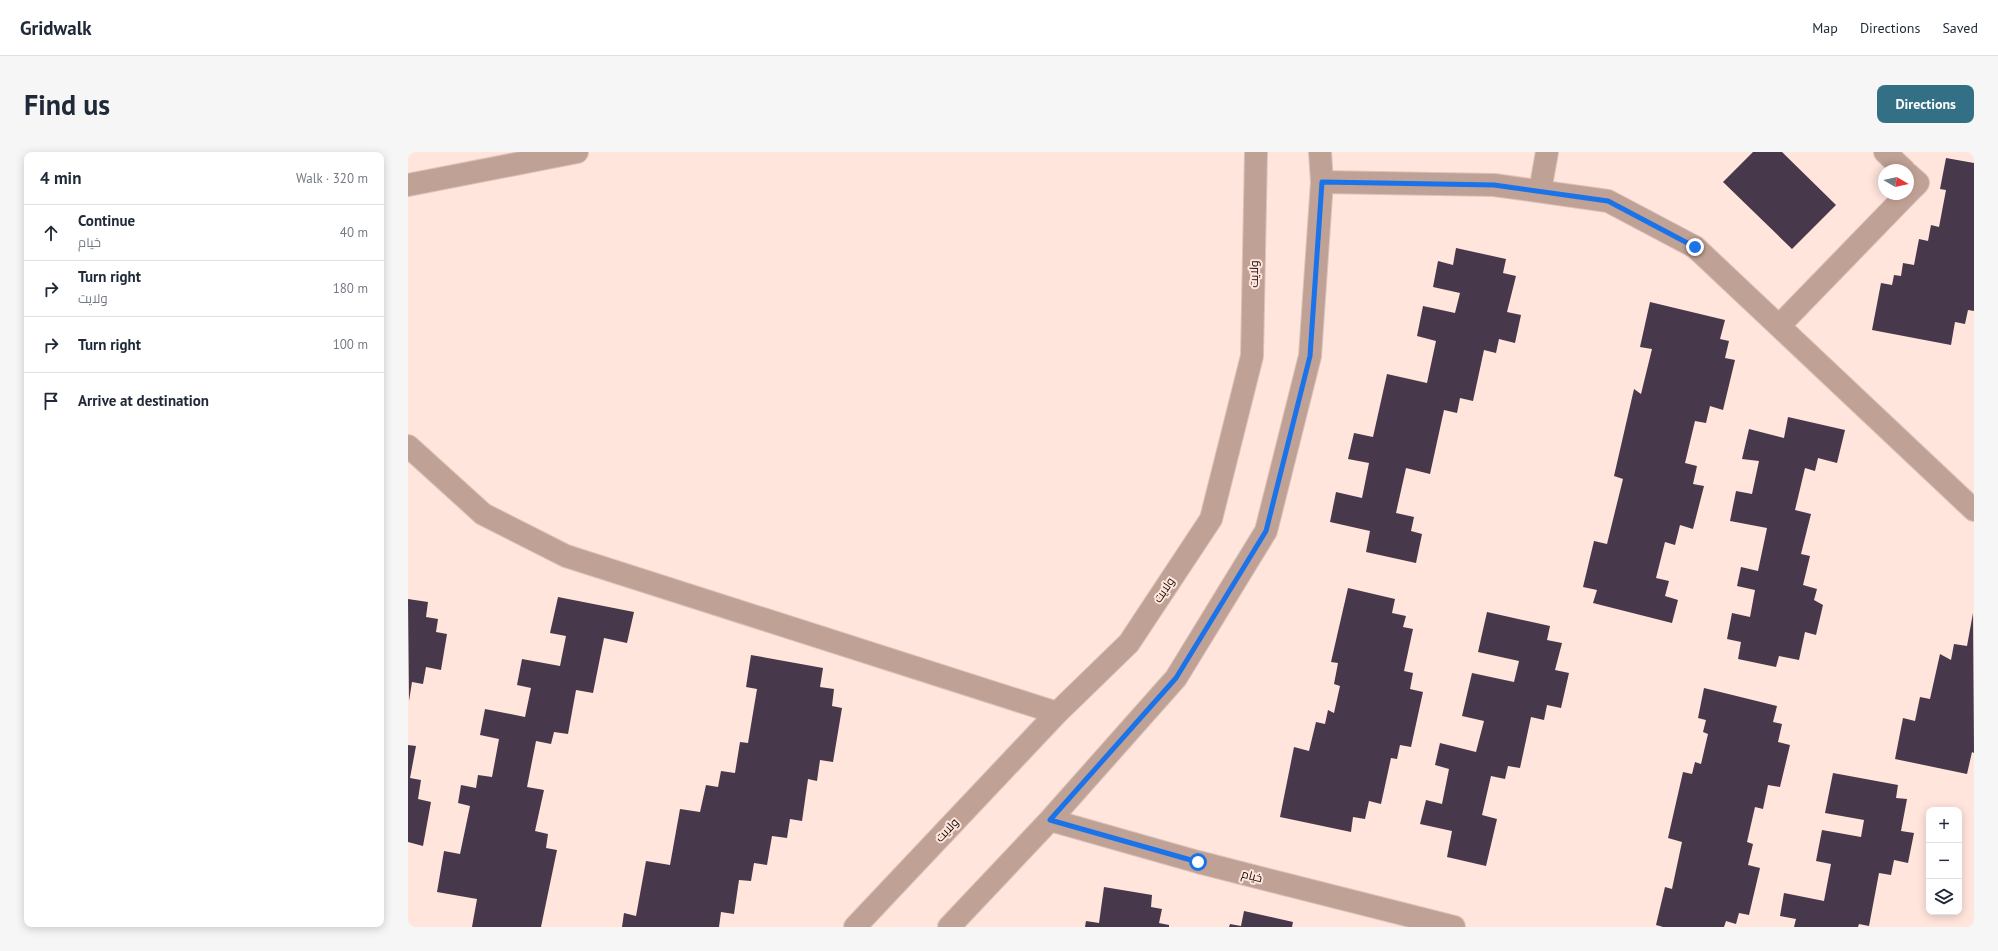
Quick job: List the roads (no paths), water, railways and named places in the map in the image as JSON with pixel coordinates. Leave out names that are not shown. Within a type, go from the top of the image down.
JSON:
[{"type":"street","points":[[408,185],[577,152]]},
{"type":"street","name":"ولایت","points":[[855,927],[1057,713],[1129,643],[1211,519],[1252,356],[1256,152]]},
{"type":"street","points":[[949,927],[1050,820],[1176,678],[1266,531],[1310,356],[1322,182],[1320,152]]},
{"type":"street","points":[[1540,191],[1547,152]]},
{"type":"street","points":[[1886,152],[1898,164]]},
{"type":"street","points":[[1914,179],[1918,183],[1914,187]]},
{"type":"street","points":[[1322,182],[1494,185],[1608,201],[1695,247],[1974,510]]},
{"type":"street","points":[[1779,326],[1902,200]]},
{"type":"street","points":[[408,446],[483,514],[566,556],[1057,713]]},
{"type":"street","name":"خیام","points":[[1050,820],[1198,862],[1454,927]]}]
